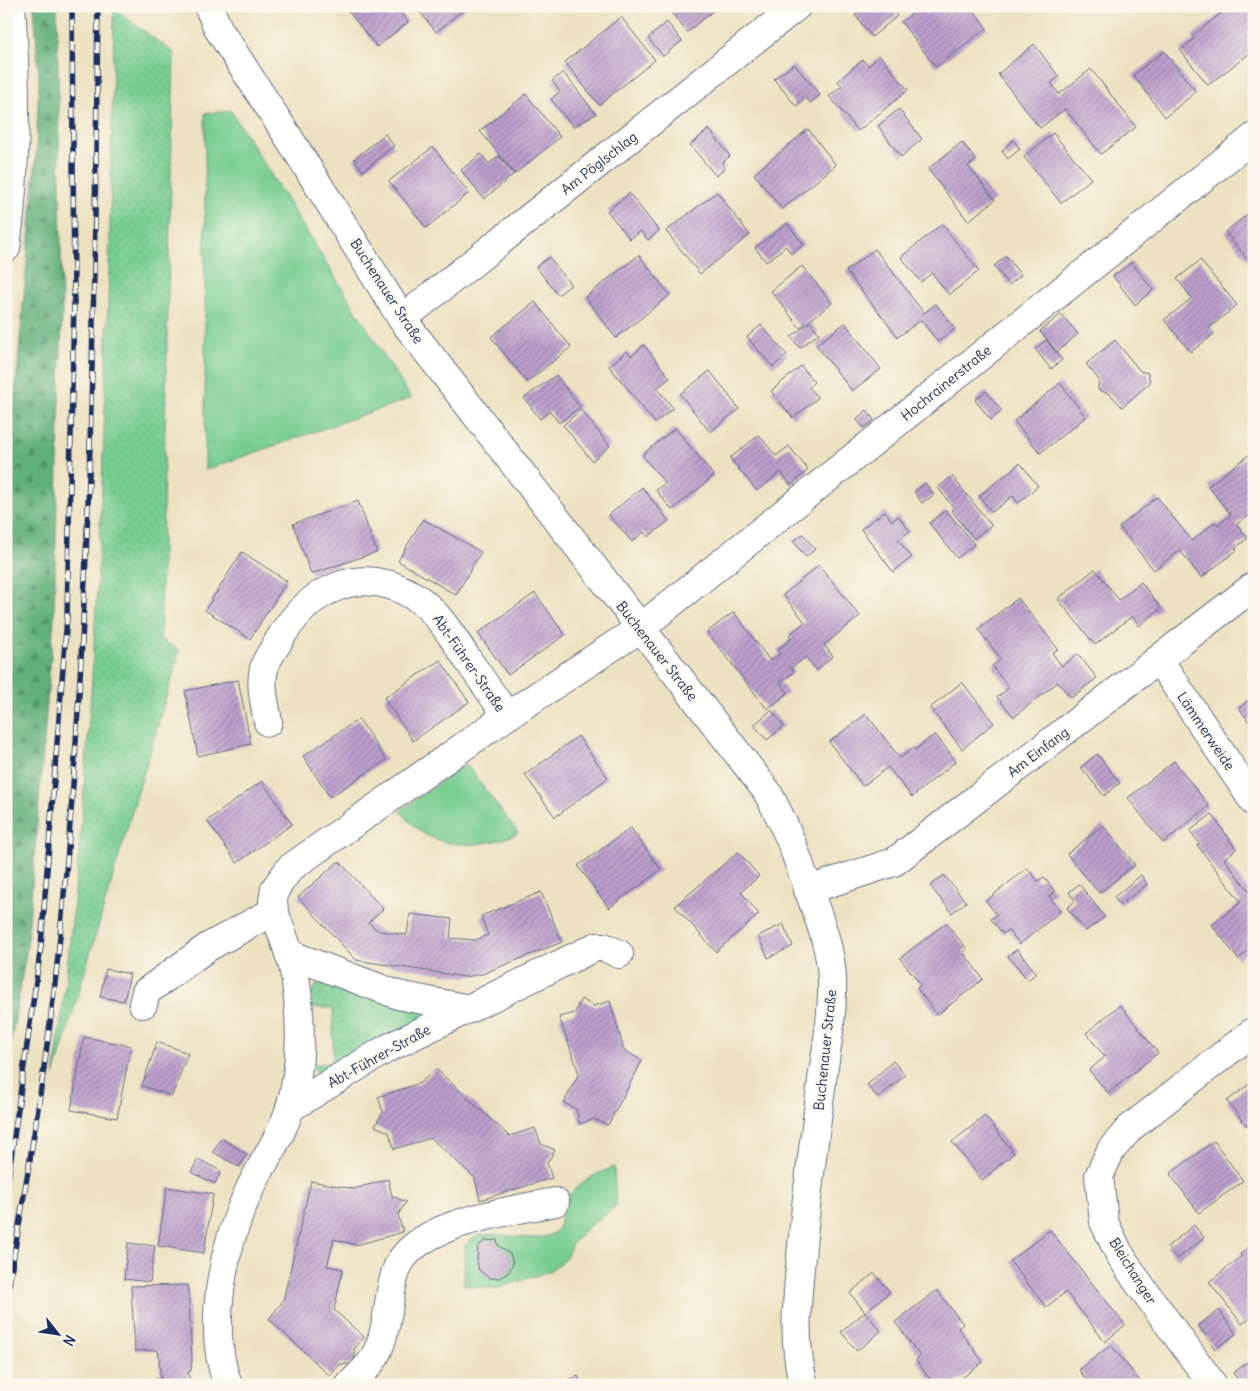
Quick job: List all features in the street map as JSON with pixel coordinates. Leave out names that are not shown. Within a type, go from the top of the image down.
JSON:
[{"type":"street","points":[[6,248],[12,196],[15,134],[14,49],[11,6]]},
{"type":"street","name":"Buchenauer Straße","points":[[208,6],[219,30],[402,319],[639,629],[766,790],[784,822],[829,954],[832,977],[832,1009],[812,1156],[798,1298],[798,1336],[804,1385]]},
{"type":"street","name":"Am Pöglschlag","points":[[402,319],[797,6]]},
{"type":"street","name":"Hochrainerstraße","points":[[639,629],[1254,137]]},
{"type":"street","name":"Abt-Führer-Straße","points":[[268,722],[263,691],[266,664],[297,614],[312,599],[335,589],[372,580],[400,588],[431,610],[507,716]]},
{"type":"street","name":"Am Einfang","points":[[808,890],[894,862],[1254,586]]},
{"type":"street","name":"Abt-Führer-Straße","points":[[228,1385],[221,1363],[218,1317],[224,1268],[238,1215],[277,1140],[290,1108],[298,1062],[299,1032],[295,976],[274,911],[276,890],[290,868],[507,716],[639,629]]},
{"type":"street","name":"Lämmerweide","points":[[1159,660],[1254,802]]},
{"type":"street","points":[[143,1004],[146,992],[208,947],[274,911]]},
{"type":"street","name":"Abt-Führer-Straße","points":[[290,1108],[386,1049],[482,1007],[595,947],[604,947],[619,954]]},
{"type":"street","name":"Abt-Führer-Straße","points":[[289,954],[398,995],[482,1007]]},
{"type":"street","name":"Bleichanger","points":[[1213,1385],[1119,1253],[1104,1222],[1099,1176],[1111,1150],[1130,1128],[1254,1032]]},
{"type":"street","points":[[350,1385],[375,1358],[383,1336],[397,1268],[412,1248],[433,1232],[462,1222],[555,1202]]},
{"type":"green space","points":[[34,6],[57,6],[62,309],[54,618],[27,947],[6,1072],[6,448],[17,374],[36,157],[39,77]]},
{"type":"green space","points":[[114,9],[174,53],[160,639],[180,650],[54,1076],[70,943],[92,677],[105,410]]},
{"type":"green space","points":[[231,111],[411,398],[205,470],[205,113]]},
{"type":"green space","points":[[466,764],[518,833],[496,841],[483,843],[458,844],[445,842],[423,833],[400,811]]},
{"type":"green space","points":[[320,979],[437,1009],[327,1075],[312,1069],[311,1064],[333,1064],[333,1008],[311,1008],[312,992]]},
{"type":"green space","points":[[614,1167],[616,1206],[588,1227],[572,1244],[566,1258],[550,1271],[496,1289],[464,1285],[465,1245],[476,1237],[486,1235],[535,1238],[552,1234],[558,1228],[563,1206],[567,1198],[578,1186],[599,1173]]},
{"type":"building","points":[[344,6],[401,6],[397,9],[408,22],[377,47]]},
{"type":"building","points":[[415,6],[468,6],[436,32]]},
{"type":"building","points":[[666,6],[719,6],[687,32]]},
{"type":"building","points":[[865,6],[889,6],[897,16],[872,37],[855,15]]},
{"type":"building","points":[[922,6],[970,6],[987,28],[936,67],[901,22]]},
{"type":"building","points":[[1230,6],[1254,6],[1254,50],[1208,85],[1180,50],[1194,39],[1192,36]]},
{"type":"building","points":[[621,17],[655,60],[599,105],[565,62]]},
{"type":"building","points":[[667,22],[682,41],[663,56],[648,38]]},
{"type":"building","points":[[1034,44],[1059,77],[1051,83],[1059,94],[1091,69],[1136,127],[1101,154],[1065,109],[1040,128],[998,74]]},
{"type":"building","points":[[1164,51],[1196,92],[1165,117],[1133,75]]},
{"type":"building","points":[[880,56],[908,90],[858,131],[829,96],[842,86],[838,81],[863,60],[868,66]]},
{"type":"building","points":[[794,64],[820,95],[810,103],[806,98],[796,106],[774,79]]},
{"type":"building","points":[[563,72],[596,114],[573,127],[551,99],[560,91],[552,81]]},
{"type":"building","points":[[526,94],[560,137],[515,174],[480,131]]},
{"type":"building","points":[[899,109],[922,139],[901,157],[878,126]]},
{"type":"building","points":[[709,129],[730,156],[722,163],[725,168],[716,176],[690,145]]},
{"type":"building","points":[[808,129],[836,165],[782,209],[754,174]]},
{"type":"building","points":[[1053,133],[1091,179],[1061,203],[1024,157]]},
{"type":"building","points":[[385,134],[394,146],[363,171],[354,159]]},
{"type":"building","points":[[1013,140],[1020,149],[1008,159],[1002,151]]},
{"type":"building","points":[[962,142],[976,160],[968,166],[995,200],[968,221],[928,169]]},
{"type":"building","points":[[433,147],[469,193],[426,228],[389,181]]},
{"type":"building","points":[[481,154],[489,164],[499,156],[514,174],[484,199],[461,170]]},
{"type":"building","points":[[717,192],[750,235],[700,274],[666,231]]},
{"type":"building","points":[[629,193],[659,231],[648,240],[641,231],[630,239],[607,211]]},
{"type":"building","points":[[1254,209],[1254,267],[1225,232]]},
{"type":"building","points":[[787,223],[804,245],[791,254],[786,246],[766,262],[755,248]]},
{"type":"building","points":[[942,224],[979,271],[949,295],[932,273],[921,282],[901,257]]},
{"type":"building","points":[[875,249],[924,313],[936,304],[955,329],[938,342],[921,320],[898,337],[846,271]]},
{"type":"building","points":[[639,255],[670,295],[616,338],[585,297]]},
{"type":"building","points":[[1006,256],[1021,275],[1009,285],[994,266]]},
{"type":"building","points":[[549,257],[571,285],[558,295],[536,267]]},
{"type":"building","points":[[1200,260],[1237,305],[1209,328],[1214,334],[1191,352],[1164,320],[1192,298],[1177,279]]},
{"type":"building","points":[[1131,262],[1153,290],[1135,305],[1113,276]]},
{"type":"building","points":[[802,266],[832,303],[800,328],[771,291]]},
{"type":"building","points":[[535,302],[571,347],[527,382],[491,337]]},
{"type":"building","points":[[1061,314],[1078,334],[1057,352],[1040,331]]},
{"type":"building","points":[[810,322],[819,333],[800,348],[791,337]]},
{"type":"building","points":[[845,323],[881,369],[852,391],[816,345]]},
{"type":"building","points":[[761,325],[787,355],[773,367],[747,337]]},
{"type":"building","points":[[1046,340],[1062,360],[1051,369],[1035,349]]},
{"type":"building","points":[[1115,340],[1140,371],[1148,373],[1150,383],[1122,407],[1110,394],[1098,390],[1099,380],[1086,364]]},
{"type":"building","points":[[644,345],[670,378],[657,388],[673,408],[655,423],[609,366],[627,351],[631,356]]},
{"type":"building","points":[[801,366],[814,382],[809,387],[818,398],[793,418],[771,391]]},
{"type":"building","points":[[710,371],[739,409],[710,432],[680,394]]},
{"type":"building","points":[[556,375],[580,407],[559,423],[550,411],[540,419],[524,398]]},
{"type":"building","points":[[1060,383],[1086,417],[1040,453],[1014,421]]},
{"type":"building","points":[[986,391],[1002,411],[991,420],[975,400]]},
{"type":"building","points":[[581,410],[610,446],[592,461],[563,425]]},
{"type":"building","points":[[867,410],[874,420],[864,428],[856,419]]},
{"type":"building","points":[[675,428],[714,476],[672,510],[656,490],[665,483],[642,455]]},
{"type":"building","points":[[759,435],[776,456],[789,446],[808,470],[791,485],[781,472],[757,491],[730,458]]},
{"type":"building","points":[[1254,451],[1254,511],[1237,524],[1248,538],[1235,548],[1237,550],[1201,578],[1180,550],[1154,570],[1119,527],[1157,497],[1192,541],[1215,522],[1218,525],[1231,515],[1208,486]]},
{"type":"building","points":[[1020,463],[1038,486],[1018,503],[1013,496],[992,512],[979,496]]},
{"type":"building","points":[[952,476],[991,525],[974,539],[951,510],[954,508],[938,488]]},
{"type":"building","points":[[925,483],[934,495],[922,503],[914,492]]},
{"type":"building","points":[[642,487],[669,521],[648,537],[644,532],[632,542],[609,515]]},
{"type":"building","points":[[358,501],[377,552],[311,574],[293,524]]},
{"type":"building","points":[[946,510],[974,544],[957,558],[929,523]]},
{"type":"building","points":[[885,511],[892,521],[898,516],[910,531],[898,540],[912,557],[893,572],[861,529]]},
{"type":"building","points":[[423,519],[481,552],[456,595],[398,561]]},
{"type":"building","points":[[803,534],[815,549],[806,557],[793,541]]},
{"type":"building","points":[[242,552],[287,581],[250,639],[205,610]]},
{"type":"building","points":[[819,565],[860,616],[824,645],[833,656],[817,670],[806,657],[791,668],[794,672],[780,682],[788,693],[767,709],[707,632],[734,612],[770,661],[780,654],[777,650],[792,638],[789,635],[805,622],[783,595]]},
{"type":"building","points":[[1095,569],[1119,600],[1141,582],[1161,608],[1139,626],[1132,616],[1095,645],[1058,599]]},
{"type":"building","points":[[535,593],[565,635],[508,675],[478,633]]},
{"type":"building","points":[[1018,598],[1058,649],[1052,653],[1062,666],[1078,654],[1097,678],[1071,698],[1058,682],[1014,717],[997,697],[1009,688],[992,666],[1001,659],[978,629]]},
{"type":"building","points":[[440,660],[469,702],[413,741],[384,698]]},
{"type":"building","points":[[238,680],[251,744],[198,756],[185,691]]},
{"type":"building","points":[[962,682],[994,723],[962,749],[930,708]]},
{"type":"building","points":[[1254,696],[1254,729],[1239,708]]},
{"type":"building","points":[[771,710],[784,726],[767,740],[754,725]]},
{"type":"building","points":[[866,714],[900,758],[913,748],[915,750],[935,734],[956,761],[912,797],[888,767],[863,786],[829,742]]},
{"type":"building","points":[[359,719],[386,760],[330,797],[303,756]]},
{"type":"building","points":[[578,736],[608,778],[555,817],[525,775]]},
{"type":"building","points":[[1097,754],[1120,783],[1104,796],[1081,767]]},
{"type":"building","points":[[1174,761],[1209,806],[1163,843],[1128,798]]},
{"type":"building","points":[[262,781],[292,824],[237,863],[207,821]]},
{"type":"building","points":[[1212,814],[1236,849],[1224,859],[1253,896],[1251,897],[1254,901],[1254,953],[1252,954],[1249,950],[1238,959],[1212,925],[1241,902],[1197,845],[1200,844],[1190,831]]},
{"type":"building","points":[[1103,825],[1135,865],[1099,893],[1067,854]]},
{"type":"building","points":[[631,828],[661,870],[609,908],[578,866]]},
{"type":"building","points":[[738,852],[759,876],[741,892],[759,914],[716,952],[675,906]]},
{"type":"building","points":[[339,861],[383,909],[368,923],[379,931],[407,935],[410,914],[452,919],[450,938],[476,940],[488,935],[481,916],[541,892],[562,942],[482,974],[465,977],[356,960],[298,897]]},
{"type":"building","points":[[1027,868],[1038,881],[1044,877],[1055,892],[1049,896],[1061,911],[1020,944],[1008,930],[1003,934],[991,919],[997,915],[986,901]]},
{"type":"building","points":[[944,875],[966,902],[952,913],[930,886]]},
{"type":"building","points":[[1141,875],[1147,884],[1120,905],[1114,897]]},
{"type":"building","points":[[1079,884],[1105,917],[1086,931],[1067,908],[1075,901],[1069,892]]},
{"type":"building","points":[[946,923],[967,949],[963,952],[983,979],[937,1015],[917,988],[921,985],[900,958]]},
{"type":"building","points":[[783,924],[793,946],[768,958],[758,936]]},
{"type":"building","points":[[1017,949],[1036,973],[1028,980],[1008,956]]},
{"type":"building","points":[[106,969],[130,974],[124,1001],[100,997]]},
{"type":"building","points":[[581,999],[594,1006],[610,1001],[624,1050],[642,1061],[608,1125],[594,1119],[580,1124],[576,1109],[564,1103],[579,1073],[559,1017],[575,1013]]},
{"type":"building","points":[[1120,1005],[1158,1053],[1108,1093],[1089,1070],[1105,1057],[1086,1033]]},
{"type":"building","points":[[84,1037],[131,1046],[117,1118],[71,1110]]},
{"type":"building","points":[[157,1042],[188,1053],[172,1096],[142,1086]]},
{"type":"building","points":[[893,1061],[905,1075],[878,1098],[867,1085]]},
{"type":"building","points":[[436,1069],[509,1136],[535,1128],[541,1144],[555,1150],[547,1163],[552,1178],[480,1200],[475,1178],[431,1138],[394,1149],[389,1132],[375,1126],[383,1112],[378,1097],[420,1083]]},
{"type":"building","points":[[1254,1081],[1254,1121],[1247,1126],[1227,1101]]},
{"type":"building","points":[[985,1116],[1014,1153],[982,1180],[952,1142]]},
{"type":"building","points":[[221,1138],[247,1154],[239,1167],[213,1152]]},
{"type":"building","points":[[1214,1141],[1243,1181],[1199,1213],[1170,1174]]},
{"type":"building","points":[[198,1159],[221,1171],[215,1184],[191,1172]]},
{"type":"building","points":[[388,1179],[392,1196],[406,1202],[398,1215],[403,1232],[356,1245],[334,1239],[327,1266],[343,1269],[334,1310],[364,1337],[354,1349],[355,1364],[340,1364],[330,1376],[269,1319],[283,1301],[311,1181],[354,1189]]},
{"type":"building","points":[[167,1187],[213,1194],[204,1253],[158,1246]]},
{"type":"building","points":[[1194,1225],[1204,1238],[1177,1259],[1167,1247]]},
{"type":"building","points":[[1050,1230],[1125,1325],[1105,1342],[1066,1292],[1046,1307],[1010,1261]]},
{"type":"building","points":[[497,1240],[498,1245],[510,1254],[513,1263],[509,1272],[500,1278],[489,1278],[479,1270],[477,1262],[478,1247],[484,1241]]},
{"type":"building","points":[[128,1243],[155,1246],[150,1282],[124,1279]]},
{"type":"building","points":[[1254,1243],[1254,1315],[1242,1324],[1209,1282],[1242,1256],[1240,1254]]},
{"type":"building","points":[[874,1273],[890,1292],[865,1312],[850,1293]]},
{"type":"building","points":[[188,1285],[192,1359],[191,1371],[188,1372],[191,1385],[134,1385],[161,1378],[158,1350],[135,1351],[131,1286]]},
{"type":"building","points":[[937,1290],[963,1324],[958,1328],[983,1362],[953,1385],[934,1385],[916,1360],[920,1356],[895,1322]]},
{"type":"building","points":[[1219,1310],[1236,1334],[1215,1349],[1198,1325]]},
{"type":"building","points":[[865,1312],[881,1331],[857,1351],[841,1332]]},
{"type":"building","points":[[1111,1345],[1143,1385],[1090,1385],[1079,1370]]},
{"type":"building","points":[[1254,1357],[1254,1385],[1242,1385],[1233,1373]]},
{"type":"building","points":[[578,1376],[581,1385],[554,1385]]},
{"type":"railway","points":[[6,1193],[41,946],[67,617],[74,302],[72,6]]},
{"type":"railway","points":[[6,1302],[36,1124],[54,991],[70,829],[78,712],[89,477],[98,6]]}]
